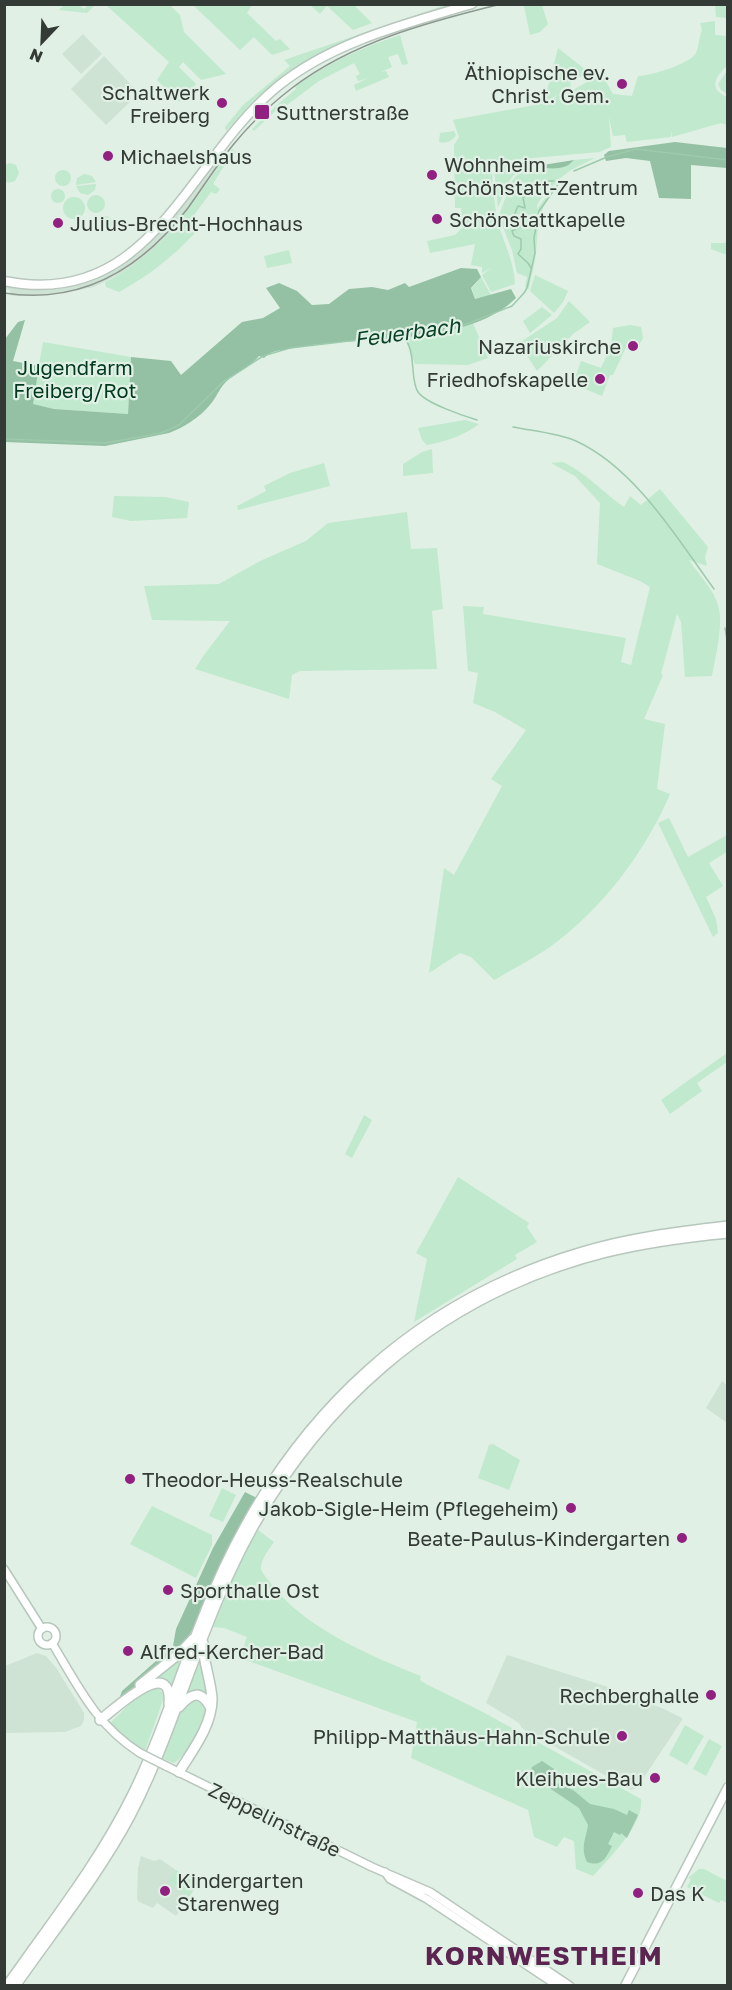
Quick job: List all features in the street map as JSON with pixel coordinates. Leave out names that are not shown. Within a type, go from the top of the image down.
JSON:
[{"type":"highway","points":[[15,1986],[110,1838],[144,1770],[172,1710],[224,1569],[251,1514],[290,1454],[341,1395],[385,1356],[430,1322],[496,1285],[630,1240],[728,1226]]},
{"type":"highway","points":[[567,1260],[637,1245],[728,1233]]},
{"type":"highway","points":[[134,1694],[141,1685],[200,1636]]},
{"type":"highway","points":[[179,1772],[203,1731],[211,1708],[212,1698],[200,1636]]},
{"type":"highway","points":[[100,1720],[147,1685],[159,1683],[165,1686],[168,1692],[172,1710]]},
{"type":"highway","points":[[172,1710],[194,1695],[203,1698],[211,1708]]},
{"type":"highway","points":[[7,1986],[45,1937]]},
{"type":"main road","points":[[4,281],[31,284],[58,283],[92,274],[117,263],[159,228],[225,141],[257,106],[288,79],[325,56],[360,40],[472,4]]},
{"type":"main road","points":[[625,1986],[728,1787]]},
{"type":"street","points":[[4,1569],[42,1629]]},
{"type":"street","points":[[50,1628],[55,1632],[56,1638],[52,1643],[44,1644],[40,1641],[39,1634],[42,1629],[50,1628]]},
{"type":"street","name":"Zeppelinstraße","points":[[52,1643],[100,1720],[123,1742],[166,1766],[430,1892],[570,1986]]},
{"type":"street","name":"Zeppelinstraße","points":[[384,1872],[390,1879],[427,1899],[558,1986]]},
{"type":"shaded area","points":[[83,34],[102,54],[81,74],[62,54]]},
{"type":"shaded area","points":[[104,56],[135,89],[127,97],[131,101],[106,125],[71,89]]},
{"type":"shaded area","points":[[675,142],[727,148],[727,168],[691,165],[691,199],[659,198],[650,161],[626,158],[606,161],[604,155],[609,151]]},
{"type":"shaded area","points":[[221,154],[225,157],[181,219],[148,255],[123,272],[94,287],[45,296],[14,296],[10,295],[10,290],[5,289],[4,284],[31,288],[80,283],[111,271],[127,261],[159,233]]},
{"type":"shaded area","points":[[574,160],[561,168],[545,168],[543,165]]},
{"type":"shaded area","points":[[461,268],[477,269],[481,277],[471,288],[475,299],[511,289],[516,298],[494,314],[468,325],[439,332],[316,345],[275,351],[264,358],[259,356],[226,382],[212,403],[201,414],[169,433],[105,446],[5,442],[5,339],[18,322],[25,320],[13,361],[39,366],[33,404],[54,409],[128,414],[131,357],[171,361],[181,375],[242,322],[263,318],[280,308],[266,288],[279,283],[297,291],[312,305],[329,304],[349,289],[372,287],[388,290],[405,283],[409,287]]},
{"type":"shaded area","points":[[722,1381],[727,1385],[727,1423],[706,1408]]},
{"type":"shaded area","points":[[245,1492],[257,1498],[223,1563],[193,1629],[181,1648],[119,1699],[122,1691],[173,1646],[176,1629],[213,1548]]},
{"type":"shaded area","points":[[37,1653],[46,1656],[57,1669],[84,1713],[84,1720],[81,1726],[65,1732],[5,1733],[5,1666]]},
{"type":"shaded area","points":[[507,1655],[605,1686],[664,1709],[682,1720],[637,1788],[631,1790],[522,1728],[519,1723],[486,1703]]},
{"type":"shaded area","points":[[542,1761],[554,1769],[553,1781],[573,1790],[590,1804],[614,1809],[627,1815],[629,1810],[638,1815],[627,1838],[621,1833],[620,1835],[614,1832],[608,1844],[612,1846],[599,1863],[587,1862],[585,1857],[584,1843],[588,1825],[579,1808],[534,1780],[531,1774],[532,1767]]},
{"type":"shaded area","name":"Kindergarten Starenweg","points":[[141,1856],[154,1861],[160,1859],[197,1885],[176,1916],[157,1903],[153,1908],[137,1899],[138,1868]]},
{"type":"green space","points":[[64,5],[79,5],[84,9],[88,5],[95,5],[87,13],[59,10]]},
{"type":"green space","points":[[106,5],[170,5],[180,15],[184,32],[226,74],[201,80],[183,62],[179,67],[196,84],[179,102],[157,80],[169,62]]},
{"type":"green space","points":[[193,5],[252,5],[247,13],[276,41],[280,39],[290,49],[272,55],[254,37],[240,50]]},
{"type":"green space","points":[[310,5],[354,5],[372,23],[353,30],[327,6],[320,14]]},
{"type":"green space","points":[[446,5],[463,5],[428,14],[285,77],[252,103],[226,131],[225,127],[243,105],[290,66],[284,60]]},
{"type":"green space","points":[[542,5],[548,24],[540,32],[530,35],[524,6]]},
{"type":"green space","points":[[715,5],[727,5],[727,18],[716,17]]},
{"type":"green space","points":[[715,21],[715,35],[727,36],[727,66],[719,74],[715,87],[727,97],[727,125],[721,123],[672,137],[671,130],[671,137],[627,142],[625,135],[613,136],[609,117],[611,147],[599,152],[500,161],[492,167],[496,214],[515,284],[491,292],[482,275],[491,268],[482,273],[482,267],[471,265],[475,244],[430,253],[427,241],[455,235],[463,227],[461,208],[455,208],[454,145],[459,137],[453,120],[551,102],[557,95],[571,87],[573,90],[596,74],[602,75],[613,94],[632,96],[638,76],[669,69],[692,57],[697,51],[702,30],[700,23]]},
{"type":"green space","points":[[400,35],[408,64],[402,65],[398,54],[388,57],[392,67],[381,72],[386,71],[389,77],[356,91],[354,85],[368,78],[358,81],[356,76],[360,74],[354,63],[319,81],[287,105],[284,103],[254,131],[252,129],[307,78],[346,56]]},
{"type":"green space","points":[[558,48],[591,74],[585,78],[583,75],[570,83],[571,86],[549,100],[545,98]]},
{"type":"green space","points":[[727,71],[727,94],[718,84]]},
{"type":"green space","points":[[454,131],[456,135],[451,140],[444,143],[439,142],[440,133]]},
{"type":"green space","points":[[232,149],[236,152],[213,184],[220,189],[216,194],[211,192],[186,226],[195,233],[160,266],[130,286],[119,292],[106,287],[105,282],[146,256],[177,224]]},
{"type":"green space","points":[[595,158],[571,170],[555,182],[556,184],[539,190],[543,196],[537,209],[545,198],[549,198],[540,217],[529,289],[525,287],[527,277],[517,273],[500,212],[512,181],[517,175],[543,165],[545,168],[571,164],[574,160]]},
{"type":"green space","points":[[543,160],[524,168],[513,176],[498,208],[494,169],[500,164]]},
{"type":"green space","points":[[10,163],[16,165],[19,173],[15,181],[8,183],[5,181],[5,165]]},
{"type":"green space","points":[[60,170],[66,170],[71,178],[69,184],[60,186],[55,181],[55,175]]},
{"type":"green space","points":[[84,174],[92,176],[96,182],[76,185],[77,178]]},
{"type":"green space","points":[[96,184],[95,190],[88,195],[80,193],[76,186]]},
{"type":"green space","points":[[58,189],[63,191],[65,196],[63,201],[58,203],[53,201],[51,196],[53,191]]},
{"type":"green space","points":[[96,195],[102,198],[105,204],[102,210],[96,213],[90,210],[87,204],[90,198]]},
{"type":"green space","points":[[74,197],[82,200],[85,208],[82,216],[74,219],[66,216],[63,208],[66,200]]},
{"type":"green space","points":[[105,216],[110,218],[112,223],[110,228],[105,230],[100,228],[98,223],[100,218]]},
{"type":"green space","points":[[711,243],[727,243],[727,255],[711,249]]},
{"type":"green space","points":[[289,250],[292,263],[267,268],[264,256]]},
{"type":"green space","points":[[535,275],[568,291],[554,313],[530,291]]},
{"type":"green space","points":[[481,277],[491,295],[475,299],[472,288]]},
{"type":"green space","points":[[569,301],[590,322],[573,334],[537,371],[519,343],[557,318]]},
{"type":"green space","points":[[542,307],[552,315],[530,333],[523,321]]},
{"type":"green space","points":[[473,323],[488,358],[468,365],[415,364],[404,337],[442,332]]},
{"type":"green space","points":[[630,325],[641,327],[643,338],[639,345],[629,341],[613,375],[610,375],[602,396],[573,384],[581,361],[601,368],[611,346],[613,328]]},
{"type":"green space","name":"Jugendfarm Freiberg/Rot","points":[[43,342],[131,357],[128,414],[54,409],[32,404]]},
{"type":"green space","points":[[465,420],[479,424],[454,438],[427,445],[422,440],[418,428]]},
{"type":"green space","points":[[432,449],[433,473],[403,476],[403,464],[422,452]]},
{"type":"green space","points":[[563,462],[580,472],[624,507],[630,496],[641,505],[660,489],[708,547],[705,557],[707,566],[689,560],[711,590],[719,609],[719,633],[712,676],[685,677],[681,622],[677,614],[661,674],[663,675],[644,719],[665,724],[657,789],[670,794],[661,814],[626,871],[581,922],[530,960],[494,980],[471,957],[460,953],[429,973],[444,868],[454,875],[502,786],[491,779],[526,730],[495,712],[473,703],[478,673],[468,671],[463,606],[484,607],[483,614],[626,638],[621,662],[631,665],[650,587],[597,564],[600,503],[575,476],[551,463]]},
{"type":"green space","points":[[324,463],[330,486],[238,510],[237,506],[266,491],[264,486],[290,473]]},
{"type":"green space","points":[[114,496],[165,497],[189,502],[187,518],[131,521],[112,517]]},
{"type":"green space","points":[[407,512],[411,549],[437,548],[443,609],[432,611],[437,669],[300,671],[292,675],[289,699],[195,669],[230,621],[152,620],[144,586],[219,584],[260,561],[306,541],[328,523]]},
{"type":"green space","points":[[669,818],[688,857],[727,835],[727,852],[709,863],[723,886],[706,897],[716,919],[718,933],[713,937],[658,823]]},
{"type":"green space","points":[[727,1053],[727,1062],[697,1083],[702,1091],[670,1114],[661,1100]]},
{"type":"green space","points":[[364,1115],[372,1120],[352,1158],[345,1154]]},
{"type":"green space","points":[[458,1177],[529,1223],[527,1227],[537,1242],[515,1255],[517,1259],[414,1322],[427,1259],[416,1253]]},
{"type":"green space","points":[[493,1444],[520,1460],[509,1490],[478,1478],[489,1445]]},
{"type":"green space","points":[[222,1488],[236,1495],[223,1522],[209,1516]]},
{"type":"green space","points":[[152,1506],[212,1535],[212,1545],[196,1578],[130,1544]]},
{"type":"green space","points":[[258,1530],[274,1542],[262,1563],[261,1568],[264,1574],[283,1597],[318,1626],[359,1649],[421,1676],[420,1680],[426,1684],[481,1711],[641,1799],[637,1819],[631,1830],[616,1851],[593,1876],[576,1869],[574,1841],[564,1837],[557,1847],[534,1837],[528,1810],[411,1758],[417,1722],[240,1658],[247,1637],[224,1628],[213,1627],[245,1550]]},
{"type":"green space","points":[[186,1651],[172,1691],[165,1681],[152,1678]]},
{"type":"green space","points":[[201,1651],[210,1700],[196,1691],[188,1693]]},
{"type":"green space","points":[[157,1687],[163,1693],[163,1700],[145,1751],[110,1723],[142,1692]]},
{"type":"green space","points":[[195,1698],[204,1701],[207,1706],[205,1720],[196,1737],[174,1763],[161,1758],[181,1711],[186,1703]]},
{"type":"green space","points":[[685,1725],[704,1736],[687,1765],[669,1755]]},
{"type":"green space","points":[[709,1739],[722,1746],[706,1776],[693,1769]]},
{"type":"green space","points":[[699,1869],[704,1869],[727,1881],[727,1903],[721,1900],[719,1903],[687,1887],[691,1879],[688,1878]]},
{"type":"green space","points":[[176,1870],[197,1885],[189,1897],[168,1882]]},
{"type":"waterway","name":"Feuerbach","points":[[574,171],[607,157],[636,149],[728,160]]},
{"type":"waterway","name":"Feuerbach","points":[[531,268],[518,254],[521,249],[521,239],[514,236],[512,231],[520,225],[513,218],[518,206],[525,208],[523,198],[534,185],[554,181]]},
{"type":"waterway","name":"Feuerbach","points":[[4,439],[106,443],[161,433],[179,425],[223,382],[263,356],[290,348],[442,330],[464,325],[512,306],[527,288],[535,253],[534,238],[539,211],[559,183]]},
{"type":"waterway","points":[[401,334],[410,348],[415,386],[418,392],[436,405],[477,420]]},
{"type":"waterway","points":[[513,427],[569,438],[597,453],[617,468],[636,486],[670,527],[714,589]]},
{"type":"waterway","points":[[725,628],[728,645]]},
{"type":"tram line","points":[[4,293],[32,295],[59,293],[108,278],[151,248],[170,229],[240,137],[292,88],[315,72],[365,46],[419,26],[501,4]]},
{"type":"place","name":"Äthiopische ev. Christ. Gem.","points":[[622,84]]},
{"type":"place","name":"Schaltwerk Freiberg","points":[[222,103]]},
{"type":"place","name":"Suttnerstraße","points":[[262,112]]},
{"type":"place","name":"Michaelshaus","points":[[108,156]]},
{"type":"place","name":"Wohnheim Schönstatt-Zentrum","points":[[432,175]]},
{"type":"place","name":"Schönstattkapelle","points":[[437,219]]},
{"type":"place","name":"Julius-Brecht-Hochhaus","points":[[58,223]]},
{"type":"place","name":"Nazariuskirche","points":[[633,346]]},
{"type":"place","name":"Friedhofskapelle","points":[[600,379]]},
{"type":"place","name":"Theodor-Heuss-Realschule","points":[[130,1479]]},
{"type":"place","name":"Jakob-Sigle-Heim (Pflegeheim)","points":[[571,1508]]},
{"type":"place","name":"Beate-Paulus-Kindergarten","points":[[682,1538]]},
{"type":"place","name":"Sporthalle Ost","points":[[168,1590]]},
{"type":"place","name":"Alfred-Kercher-Bad","points":[[128,1651]]},
{"type":"place","name":"Rechberghalle","points":[[711,1695]]},
{"type":"place","name":"Philipp-Matthäus-Hahn-Schule","points":[[622,1736]]},
{"type":"place","name":"Kleihues-Bau","points":[[655,1778]]},
{"type":"place","name":"Kindergarten Starenweg","points":[[165,1891]]},
{"type":"place","name":"Das K","points":[[638,1893]]},
{"type":"district","name":"KORNWESTHEIM","points":[[544,1955]]}]
